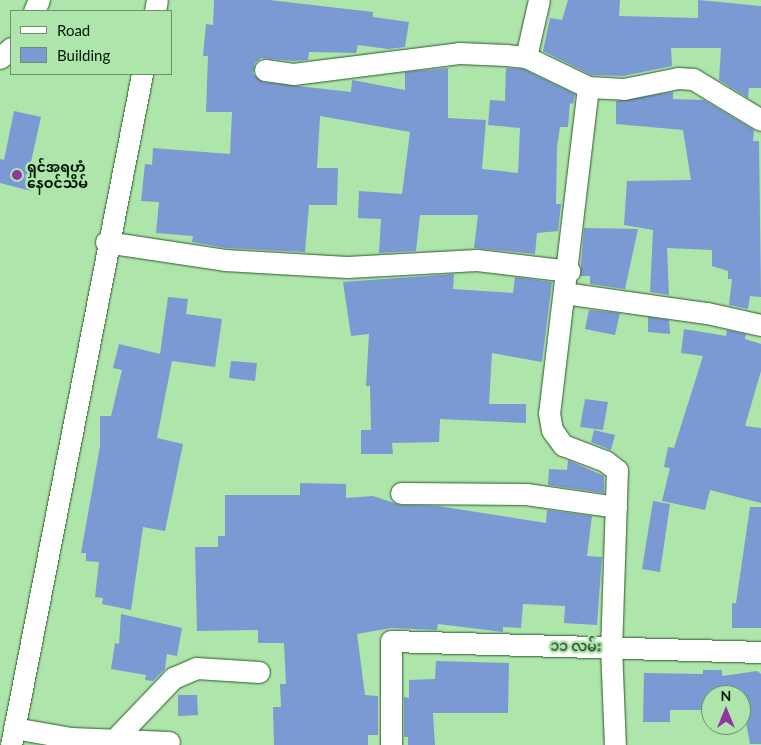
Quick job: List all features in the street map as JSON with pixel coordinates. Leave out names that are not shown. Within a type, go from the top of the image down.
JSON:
[{"type":"street","points":[[526,58],[539,0]]},
{"type":"street","points":[[0,58],[10,49]]},
{"type":"street","points":[[265,70],[320,72],[459,52],[526,58],[588,87],[624,88],[678,78],[693,79],[761,120]]},
{"type":"street","points":[[142,75],[106,242],[12,737],[169,742]]},
{"type":"street","points":[[588,87],[569,270],[564,293],[548,414],[552,430],[563,445],[606,461],[617,470],[611,647],[615,745]]},
{"type":"street","points":[[106,242],[225,260],[347,268],[478,260],[569,270]]},
{"type":"street","points":[[564,293],[707,313],[761,325]]},
{"type":"street","points":[[402,493],[526,494],[616,507]]},
{"type":"street","name":"၁၁ လမ်း","points":[[391,745],[391,641],[761,652]]},
{"type":"street","points":[[116,740],[174,678],[196,668],[259,672]]},
{"type":"building","points":[[214,0],[269,0],[373,12],[373,17],[409,22],[405,47],[388,49],[358,45],[356,53],[309,52],[308,60],[293,61],[261,58],[255,63],[253,74],[263,82],[351,92],[352,80],[405,90],[405,72],[448,68],[448,118],[486,120],[482,169],[518,173],[520,128],[488,125],[490,100],[505,101],[506,68],[523,69],[575,94],[573,104],[570,103],[568,127],[560,127],[557,147],[556,204],[561,204],[558,231],[537,233],[535,254],[474,248],[478,215],[420,215],[416,251],[379,253],[381,219],[358,218],[359,191],[402,194],[410,132],[320,116],[317,168],[338,168],[337,205],[309,205],[305,252],[226,248],[192,242],[193,236],[156,233],[159,202],[141,201],[145,164],[152,165],[153,148],[230,154],[232,112],[206,112],[208,56],[203,56],[206,24],[213,25]]},
{"type":"building","points":[[568,0],[620,0],[619,16],[698,18],[698,0],[761,6],[761,88],[749,88],[748,98],[719,80],[721,48],[671,48],[672,66],[623,76],[591,75],[543,51],[550,18],[562,20]]},
{"type":"building","points":[[673,92],[673,99],[704,100],[754,130],[753,141],[759,141],[761,297],[750,296],[748,309],[729,305],[732,279],[728,279],[728,271],[712,266],[712,250],[667,248],[669,295],[650,292],[653,230],[624,225],[627,181],[691,180],[683,130],[616,124],[616,101]]},
{"type":"building","points":[[14,111],[41,117],[30,166],[37,167],[31,191],[0,183],[0,159],[4,160]]},
{"type":"building","points":[[584,228],[638,229],[625,289],[590,284],[590,276],[580,276]]},
{"type":"building","points":[[454,274],[453,289],[513,293],[515,277],[552,282],[542,362],[492,353],[489,404],[526,404],[526,423],[440,419],[439,442],[392,443],[393,454],[361,454],[361,430],[371,430],[370,386],[366,386],[369,334],[351,336],[343,282]]},
{"type":"building","points":[[168,297],[188,299],[186,314],[222,319],[215,367],[172,361],[157,438],[183,444],[165,531],[143,527],[131,610],[102,604],[103,598],[95,597],[99,562],[86,561],[86,553],[81,553],[100,446],[100,416],[111,416],[122,370],[113,368],[119,344],[160,354]]},
{"type":"building","points":[[589,310],[620,313],[615,335],[585,329]]},
{"type":"building","points":[[648,317],[669,320],[670,334],[648,332]]},
{"type":"building","points":[[684,329],[726,336],[727,330],[746,334],[745,339],[761,344],[761,371],[745,426],[761,428],[761,503],[710,490],[705,510],[662,501],[670,468],[664,467],[668,447],[674,448],[703,356],[681,353]]},
{"type":"building","points":[[231,361],[257,363],[255,381],[229,378]]},
{"type":"building","points":[[585,399],[608,402],[603,430],[580,427]]},
{"type":"building","points":[[594,430],[615,435],[611,450],[591,442]]},
{"type":"building","points":[[568,460],[604,476],[604,493],[548,485],[549,469],[567,470]]},
{"type":"building","points":[[300,483],[346,484],[346,498],[373,496],[400,505],[438,506],[546,523],[547,510],[592,516],[587,556],[602,557],[597,625],[564,623],[565,606],[523,604],[521,628],[503,627],[503,632],[438,624],[437,630],[391,628],[357,634],[365,695],[378,696],[378,735],[368,735],[368,745],[274,745],[273,707],[281,707],[280,684],[286,684],[284,643],[258,643],[258,630],[197,631],[195,547],[218,547],[218,536],[225,536],[225,495],[300,495]]},
{"type":"building","points":[[653,501],[670,504],[660,572],[642,569]]},
{"type":"building","points":[[750,507],[761,507],[761,628],[732,628],[732,603],[736,603]]},
{"type":"building","points":[[121,614],[182,628],[177,656],[167,654],[165,669],[153,681],[145,680],[146,675],[111,669],[115,643],[119,644]]},
{"type":"building","points":[[436,661],[509,663],[508,713],[433,713],[435,745],[408,745],[408,737],[404,737],[404,697],[409,698],[409,680],[435,679]]},
{"type":"building","points":[[703,670],[722,670],[722,676],[757,671],[761,674],[761,744],[750,744],[748,735],[751,735],[751,685],[701,685],[701,710],[670,710],[670,722],[643,722],[644,673],[703,674]]},
{"type":"building","points":[[178,695],[197,695],[198,715],[178,716]]},
{"type":"place","name":"ရှင်အရဟံ နေဝင်သိမ်","points":[[17,175]]}]
